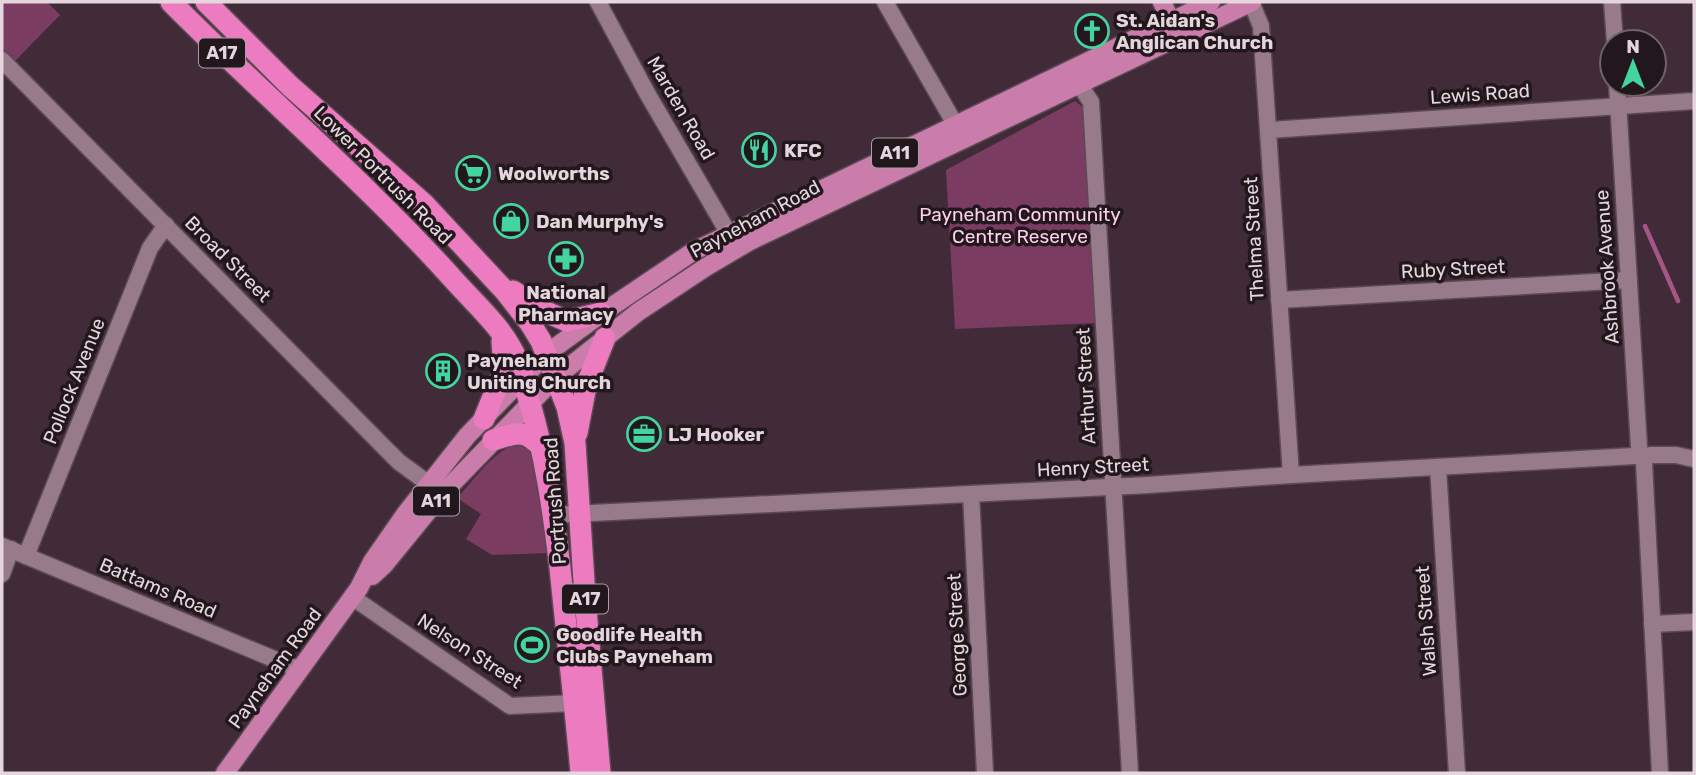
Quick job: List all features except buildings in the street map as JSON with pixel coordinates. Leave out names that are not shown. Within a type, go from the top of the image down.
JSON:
[{"type":"highway","name":"Lower Portrush Road","points":[[171,2],[216,48],[276,101],[373,195],[494,321],[518,362],[530,403]]},
{"type":"highway","name":"Lower Portrush Road","points":[[206,2],[262,59],[362,152],[424,204],[491,276],[530,323],[546,354]]},
{"type":"highway","points":[[216,48],[244,57],[262,59],[266,81],[276,101]]},
{"type":"highway","points":[[491,276],[539,309],[561,319],[578,320],[601,313]]},
{"type":"highway","points":[[484,419],[504,370],[505,355],[501,332]]},
{"type":"highway","points":[[575,443],[586,386],[605,338]]},
{"type":"highway","name":"Portrush Road","points":[[546,354],[567,407],[575,443],[600,773]]},
{"type":"highway","name":"Portrush Road","points":[[530,403],[542,448],[554,515],[581,773]]},
{"type":"highway","points":[[493,440],[525,434],[534,438],[542,448]]},
{"type":"main road","points":[[1161,2],[1181,21]]},
{"type":"main road","name":"Payneham Road","points":[[355,593],[384,565],[442,494],[555,378],[672,289],[750,241],[1079,84],[1211,2]]},
{"type":"main road","name":"Payneham Road","points":[[225,773],[355,593],[372,562],[429,484],[484,419],[546,354],[601,313],[694,251],[955,124],[1181,21],[1252,2]]},
{"type":"street","name":"Marden Road","points":[[598,2],[729,234]]},
{"type":"street","points":[[885,2],[955,124]]},
{"type":"street","name":"Thelma Street","points":[[1252,2],[1261,26],[1291,475]]},
{"type":"street","points":[[1612,2],[1614,28]]},
{"type":"street","name":"Broad Street","points":[[2,60],[399,462],[429,484]]},
{"type":"street","name":"Arthur Street","points":[[1079,84],[1091,103],[1130,773]]},
{"type":"street","name":"Ashbrook Avenue","points":[[1618,98],[1660,773]]},
{"type":"street","name":"Lewis Road","points":[[1269,130],[1694,101]]},
{"type":"street","name":"Pollock Avenue","points":[[2,574],[150,247],[166,225]]},
{"type":"street","name":"Ruby Street","points":[[1279,300],[1629,280]]},
{"type":"street","name":"Henry Street","points":[[554,515],[1113,487],[1642,455],[1676,455],[1694,459]]},
{"type":"street","name":"Walsh Street","points":[[1438,467],[1457,773]]},
{"type":"street","name":"George Street","points":[[971,494],[985,773]]},
{"type":"street","name":"Battams Road","points":[[13,550],[298,669]]},
{"type":"street","name":"Nelson Street","points":[[355,593],[510,706],[575,703]]},
{"type":"street","points":[[1652,624],[1694,622]]},
{"type":"green space","points":[[2,2],[47,2],[60,15],[15,61],[2,48]]},
{"type":"green space","name":"Payneham Community Centre Reserve","points":[[1075,101],[1084,108],[1097,323],[955,329],[946,170]]},
{"type":"green space","points":[[519,443],[534,450],[548,553],[492,555],[466,539],[481,514],[457,498],[493,459]]},
{"type":"waterway","points":[[1645,226],[1678,301]]},
{"type":"place","name":"St. Aidan's Anglican Church","points":[[1092,31]]},
{"type":"place","name":"KFC","points":[[759,150]]},
{"type":"place","name":"Woolworths","points":[[473,173]]},
{"type":"place","name":"Dan Murphy's","points":[[511,221]]},
{"type":"place","name":"National Pharmacy","points":[[566,259]]},
{"type":"place","name":"Payneham Uniting Church","points":[[443,371]]},
{"type":"place","name":"LJ Hooker","points":[[644,434]]},
{"type":"place","name":"Goodlife Health Clubs Payneham","points":[[532,645]]}]
